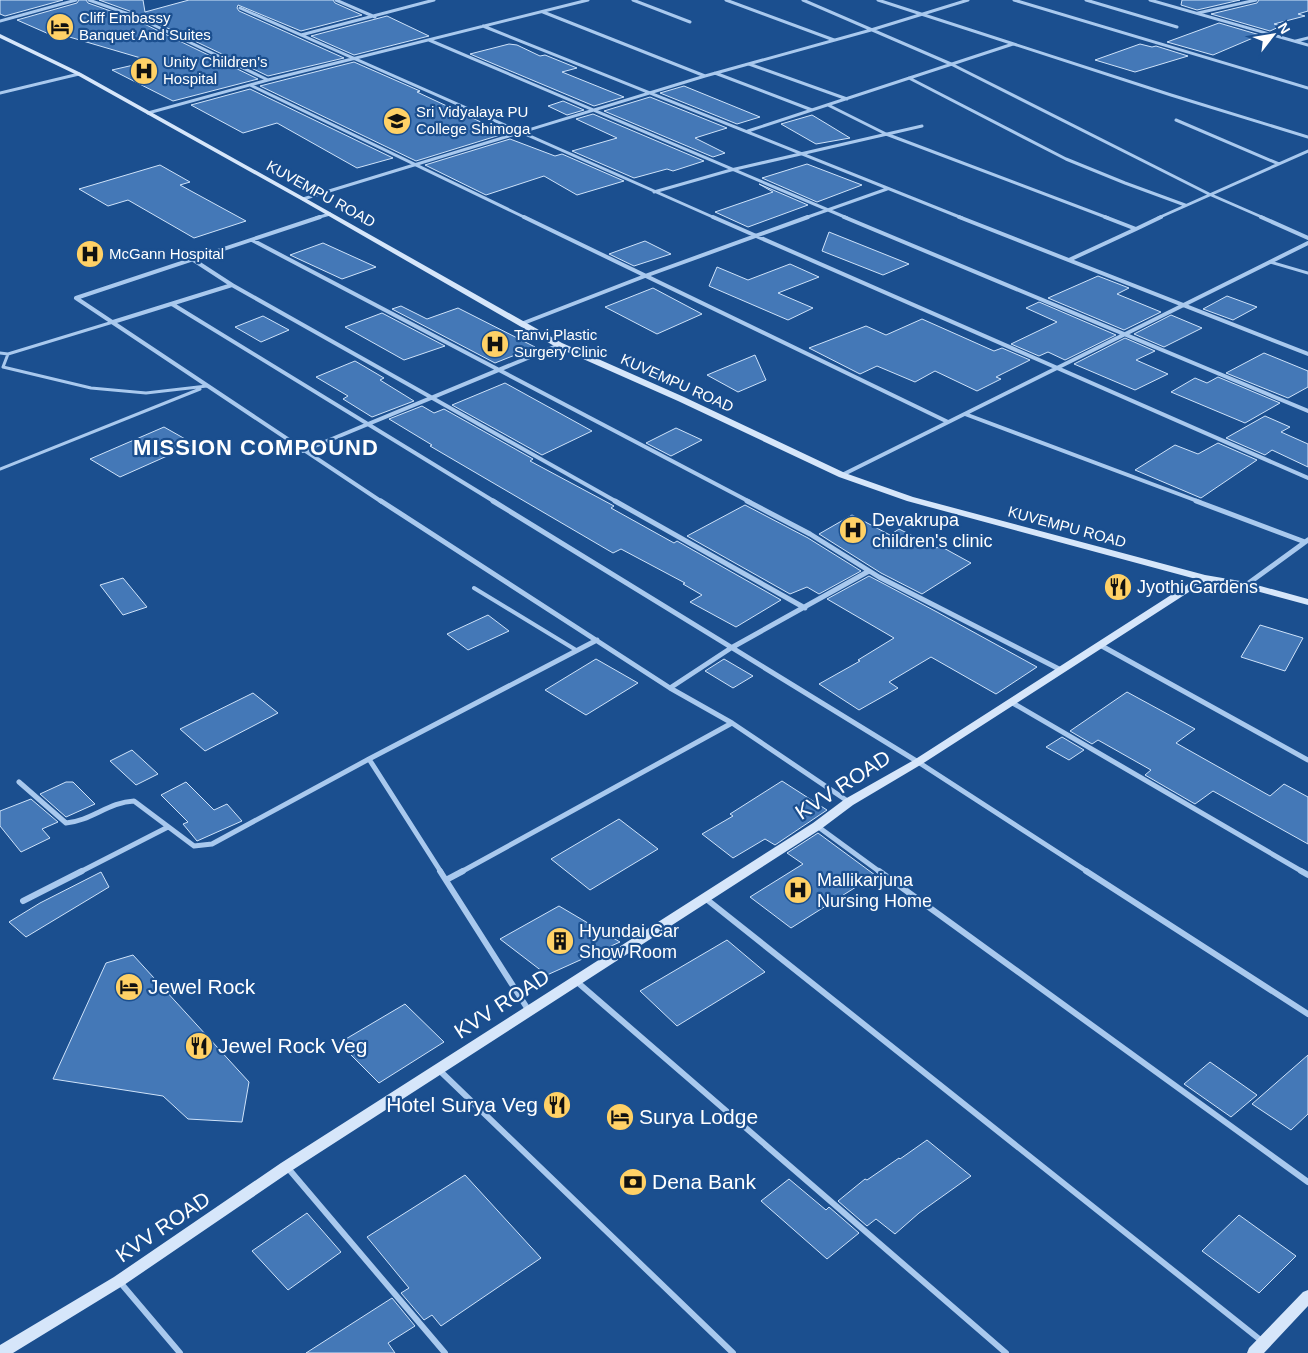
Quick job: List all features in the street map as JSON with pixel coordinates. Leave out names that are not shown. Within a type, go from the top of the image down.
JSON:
[{"type":"main road","name":"KUVEMPU ROAD","points":[[0,36],[79,74],[559,345],[842,475],[910,499],[1204,578],[1246,585],[1308,602]]},
{"type":"main road","name":"KVV ROAD","points":[[0,1353],[119,1281],[286,1167],[817,826],[849,802],[918,762],[1204,578]]},
{"type":"main road","points":[[1259,1348],[1308,1296]]},
{"type":"street","points":[[0,20],[76,0]]},
{"type":"street","points":[[89,0],[136,17],[268,80]]},
{"type":"street","points":[[336,0],[375,18]]},
{"type":"street","points":[[300,35],[375,18],[434,0]]},
{"type":"street","points":[[148,113],[268,80],[588,0]]},
{"type":"street","points":[[633,0],[690,22]]},
{"type":"street","points":[[726,0],[835,40]]},
{"type":"street","points":[[803,0],[951,64],[1209,194],[1308,238]]},
{"type":"street","points":[[878,0],[1308,137]]},
{"type":"street","points":[[303,199],[411,164],[648,93],[871,30],[968,0]]},
{"type":"street","points":[[1014,0],[1308,88]]},
{"type":"street","points":[[1086,0],[1177,27]]},
{"type":"street","points":[[1150,0],[1308,45]]},
{"type":"street","points":[[1196,13],[1256,0]]},
{"type":"street","points":[[240,8],[654,192],[1308,478]]},
{"type":"street","points":[[543,11],[705,76]]},
{"type":"street","points":[[483,26],[887,189],[1308,354]]},
{"type":"street","points":[[1296,41],[1308,38]]},
{"type":"street","points":[[429,40],[731,170],[1308,411]]},
{"type":"street","points":[[748,132],[1014,44]]},
{"type":"street","points":[[748,64],[847,98]]},
{"type":"street","points":[[715,73],[813,110]]},
{"type":"street","points":[[0,93],[79,74]]},
{"type":"street","points":[[909,78],[1092,172],[1128,187],[1185,206]]},
{"type":"street","points":[[250,85],[948,422]]},
{"type":"street","points":[[828,105],[886,134],[1136,229]]},
{"type":"street","points":[[1176,120],[1279,164]]},
{"type":"street","points":[[654,192],[799,153],[922,126]]},
{"type":"street","points":[[1069,260],[1209,194],[1308,151]]},
{"type":"street","points":[[521,324],[645,276],[887,189]]},
{"type":"street","points":[[330,214],[76,298],[304,451],[670,688],[732,723],[849,802]]},
{"type":"street","points":[[252,240],[810,534],[869,572],[1062,670]]},
{"type":"street","points":[[842,475],[1308,242]]},
{"type":"street","points":[[192,259],[232,285],[804,608]]},
{"type":"street","points":[[113,322],[232,285]]},
{"type":"street","points":[[172,304],[366,425],[918,762],[1308,1014]]},
{"type":"street","points":[[304,451],[559,345]]},
{"type":"street","points":[[964,414],[1307,541]]},
{"type":"street","points":[[1246,585],[1307,541]]},
{"type":"street","points":[[670,688],[732,648],[869,572]]},
{"type":"street","points":[[19,782],[66,823],[77,822],[114,804],[134,801],[194,846],[204,846],[212,844],[369,758],[597,640]]},
{"type":"street","points":[[1100,645],[1308,760]]},
{"type":"street","points":[[1011,702],[1308,875]]},
{"type":"street","points":[[446,880],[732,723]]},
{"type":"street","points":[[369,758],[529,1011]]},
{"type":"street","points":[[817,826],[1308,1182]]},
{"type":"street","points":[[23,901],[168,827]]},
{"type":"street","points":[[704,898],[1259,1348]]},
{"type":"street","points":[[576,981],[1006,1353]]},
{"type":"street","points":[[438,1069],[733,1353]]},
{"type":"street","points":[[286,1167],[446,1353]]},
{"type":"street","points":[[119,1281],[180,1353]]},
{"type":"lane","points":[[1270,262],[1308,273]]},
{"type":"lane","points":[[0,353],[8,354],[113,322]]},
{"type":"lane","points":[[8,354],[3,367],[91,388],[146,393],[207,386]]},
{"type":"lane","points":[[0,469],[207,386]]},
{"type":"lane","points":[[474,588],[576,650]]},
{"type":"building","points":[[0,0],[63,0],[5,16],[0,14]]},
{"type":"building","points":[[79,0],[86,0],[88,3],[136,20],[258,79],[173,101],[112,70],[151,61],[66,36],[58,38],[17,20],[77,3]]},
{"type":"building","points":[[99,0],[143,0],[145,12],[189,0],[333,0],[335,3],[362,15],[301,31],[238,5],[239,11],[344,58],[268,76],[138,14]]},
{"type":"building","points":[[1182,0],[1240,0],[1197,10],[1181,5]]},
{"type":"building","points":[[1259,0],[1308,0],[1308,11],[1298,14],[1305,16],[1274,24],[1281,26],[1270,31],[1211,14],[1257,3]]},
{"type":"building","points":[[387,16],[429,36],[354,55],[311,36]]},
{"type":"building","points":[[1219,23],[1260,35],[1213,55],[1167,42]]},
{"type":"building","points":[[509,44],[517,45],[540,56],[545,55],[577,68],[562,72],[624,97],[594,106],[470,54]]},
{"type":"building","points":[[1140,44],[1156,46],[1188,56],[1135,72],[1095,60]]},
{"type":"building","points":[[354,62],[420,91],[417,92],[500,131],[494,133],[500,135],[416,161],[260,86]]},
{"type":"building","points":[[684,86],[760,117],[737,124],[660,93]]},
{"type":"building","points":[[250,89],[393,158],[357,168],[277,123],[243,133],[191,105]]},
{"type":"building","points":[[650,97],[727,128],[695,138],[725,153],[713,157],[604,111]]},
{"type":"building","points":[[563,101],[584,110],[567,115],[548,106]]},
{"type":"building","points":[[593,114],[704,161],[673,171],[667,169],[634,178],[572,151],[617,138],[576,119]]},
{"type":"building","points":[[812,115],[850,138],[816,144],[781,124]]},
{"type":"building","points":[[510,139],[555,156],[562,154],[624,181],[577,195],[544,176],[486,195],[425,165]]},
{"type":"building","points":[[807,164],[862,185],[817,202],[762,178]]},
{"type":"building","points":[[160,165],[190,182],[180,185],[246,221],[194,238],[128,200],[108,206],[79,189]]},
{"type":"building","points":[[759,184],[808,205],[748,227],[715,212],[773,192]]},
{"type":"building","points":[[829,232],[909,264],[883,275],[822,251]]},
{"type":"building","points":[[645,241],[671,254],[634,266],[609,254]]},
{"type":"building","points":[[323,243],[376,267],[342,279],[290,255]]},
{"type":"building","points":[[790,264],[819,277],[778,293],[813,308],[788,320],[709,286],[717,267],[748,280]]},
{"type":"building","points":[[1098,276],[1129,288],[1117,294],[1161,312],[1124,330],[1048,298]]},
{"type":"building","points":[[653,288],[702,314],[657,334],[605,307]]},
{"type":"building","points":[[1227,296],[1257,307],[1233,320],[1203,309]]},
{"type":"building","points":[[1039,302],[1116,335],[1065,360],[1048,352],[1039,356],[1011,344],[1057,322],[1026,308]]},
{"type":"building","points":[[401,306],[427,319],[458,308],[535,347],[495,363],[392,309]]},
{"type":"building","points":[[382,313],[445,346],[404,360],[345,327]]},
{"type":"building","points":[[1171,315],[1202,328],[1164,347],[1134,334]]},
{"type":"building","points":[[263,316],[289,330],[261,342],[235,327]]},
{"type":"building","points":[[922,319],[994,351],[1002,348],[1030,360],[996,377],[1001,379],[977,391],[935,371],[915,382],[877,366],[860,374],[809,348],[866,326],[886,335]]},
{"type":"building","points":[[1125,338],[1155,351],[1136,360],[1168,374],[1135,390],[1074,364]]},
{"type":"building","points":[[1264,353],[1308,371],[1308,387],[1288,398],[1226,373]]},
{"type":"building","points":[[755,355],[766,380],[738,392],[707,375]]},
{"type":"building","points":[[355,361],[384,378],[380,380],[414,401],[372,417],[343,399],[348,396],[316,377]]},
{"type":"building","points":[[1218,377],[1280,403],[1245,423],[1171,392],[1195,378],[1207,383]]},
{"type":"building","points":[[505,383],[592,431],[542,455],[452,405]]},
{"type":"building","points":[[422,406],[434,413],[444,409],[533,459],[530,461],[614,506],[611,508],[674,543],[677,541],[781,600],[736,627],[690,602],[702,595],[683,584],[685,583],[621,549],[613,553],[430,446],[432,445],[389,419]]},
{"type":"building","points":[[1265,416],[1290,427],[1281,432],[1308,444],[1308,467],[1272,450],[1265,455],[1226,438]]},
{"type":"building","points":[[164,427],[194,444],[120,477],[90,459]]},
{"type":"building","points":[[676,428],[702,440],[671,456],[646,443]]},
{"type":"building","points":[[1218,443],[1257,460],[1201,498],[1135,470],[1175,445],[1198,454]]},
{"type":"building","points":[[745,505],[808,538],[861,571],[819,594],[807,587],[790,594],[687,536]]},
{"type":"building","points":[[852,515],[890,535],[899,529],[937,548],[940,546],[971,563],[922,594],[881,573],[819,534]]},
{"type":"building","points":[[869,576],[1037,667],[996,694],[931,657],[889,682],[898,688],[859,710],[819,684],[860,661],[858,660],[894,638],[827,599]]},
{"type":"building","points":[[123,578],[147,607],[123,615],[100,585]]},
{"type":"building","points":[[488,615],[509,631],[468,650],[447,634]]},
{"type":"building","points":[[1260,625],[1303,638],[1285,671],[1241,657]]},
{"type":"building","points":[[596,659],[638,683],[586,715],[545,690]]},
{"type":"building","points":[[724,659],[753,676],[733,688],[705,671]]},
{"type":"building","points":[[1127,692],[1195,729],[1176,743],[1270,796],[1284,784],[1308,797],[1308,844],[1213,791],[1195,804],[1145,775],[1151,770],[1098,740],[1092,744],[1070,731]]},
{"type":"building","points":[[253,693],[278,713],[205,751],[180,729]]},
{"type":"building","points":[[1062,737],[1084,750],[1069,760],[1046,747]]},
{"type":"building","points":[[132,750],[158,774],[136,785],[110,761]]},
{"type":"building","points":[[782,781],[827,810],[775,845],[765,839],[733,858],[702,834],[733,816],[730,814]]},
{"type":"building","points":[[66,782],[73,782],[95,804],[66,817],[40,794]]},
{"type":"building","points":[[186,782],[214,810],[227,804],[242,821],[197,841],[183,824],[188,822],[161,795]]},
{"type":"building","points":[[31,799],[58,822],[42,829],[50,838],[21,852],[0,826],[0,811]]},
{"type":"building","points":[[619,819],[658,849],[590,890],[551,859]]},
{"type":"building","points":[[818,833],[875,875],[791,928],[750,897],[803,864],[787,853]]},
{"type":"building","points":[[101,872],[109,887],[26,937],[9,922],[40,903]]},
{"type":"building","name":"Hyundai Car Show Room","points":[[559,906],[620,942],[547,975],[500,939]]},
{"type":"building","points":[[727,940],[765,972],[677,1026],[640,991]]},
{"type":"building","points":[[133,955],[249,1082],[242,1122],[188,1119],[163,1096],[53,1079],[106,963]]},
{"type":"building","points":[[405,1004],[444,1042],[379,1083],[339,1043]]},
{"type":"building","points":[[1308,1055],[1308,1114],[1291,1130],[1252,1104]]},
{"type":"building","points":[[1210,1062],[1257,1095],[1231,1117],[1184,1084]]},
{"type":"building","points":[[927,1140],[971,1176],[919,1213],[895,1234],[876,1219],[867,1226],[838,1201],[865,1179],[867,1180]]},
{"type":"building","points":[[465,1175],[541,1258],[441,1326],[432,1315],[424,1320],[401,1293],[409,1288],[367,1237]]},
{"type":"building","points":[[789,1179],[826,1210],[829,1207],[859,1233],[827,1259],[761,1201]]},
{"type":"building","points":[[307,1213],[341,1252],[288,1290],[252,1251]]},
{"type":"building","points":[[1239,1215],[1296,1256],[1259,1293],[1202,1251]]},
{"type":"building","points":[[392,1298],[415,1326],[388,1343],[395,1353],[306,1353]]},
{"type":"place","name":"Cliff Embassy Banquet And Suites","points":[[60,27]]},
{"type":"place","name":"Unity Children's Hospital","points":[[144,71]]},
{"type":"place","name":"Sri Vidyalaya PU College Shimoga","points":[[397,121]]},
{"type":"place","name":"McGann Hospital","points":[[90,254]]},
{"type":"place","name":"Tanvi Plastic Surgery Clinic","points":[[495,344]]},
{"type":"place","name":"Devakrupa children's clinic","points":[[853,530]]},
{"type":"place","name":"Jyothi Gardens","points":[[1118,587]]},
{"type":"place","name":"Mallikarjuna Nursing Home","points":[[798,890]]},
{"type":"place","name":"Hyundai Car Show Room","points":[[560,941]]},
{"type":"place","name":"Jewel Rock","points":[[129,987]]},
{"type":"place","name":"Jewel Rock Veg","points":[[199,1046]]},
{"type":"place","name":"Hotel Surya Veg","points":[[557,1105]]},
{"type":"place","name":"Surya Lodge","points":[[620,1117]]},
{"type":"place","name":"Dena Bank","points":[[633,1182]]},
{"type":"district","name":"MISSION COMPOUND","points":[[256,447]]}]
